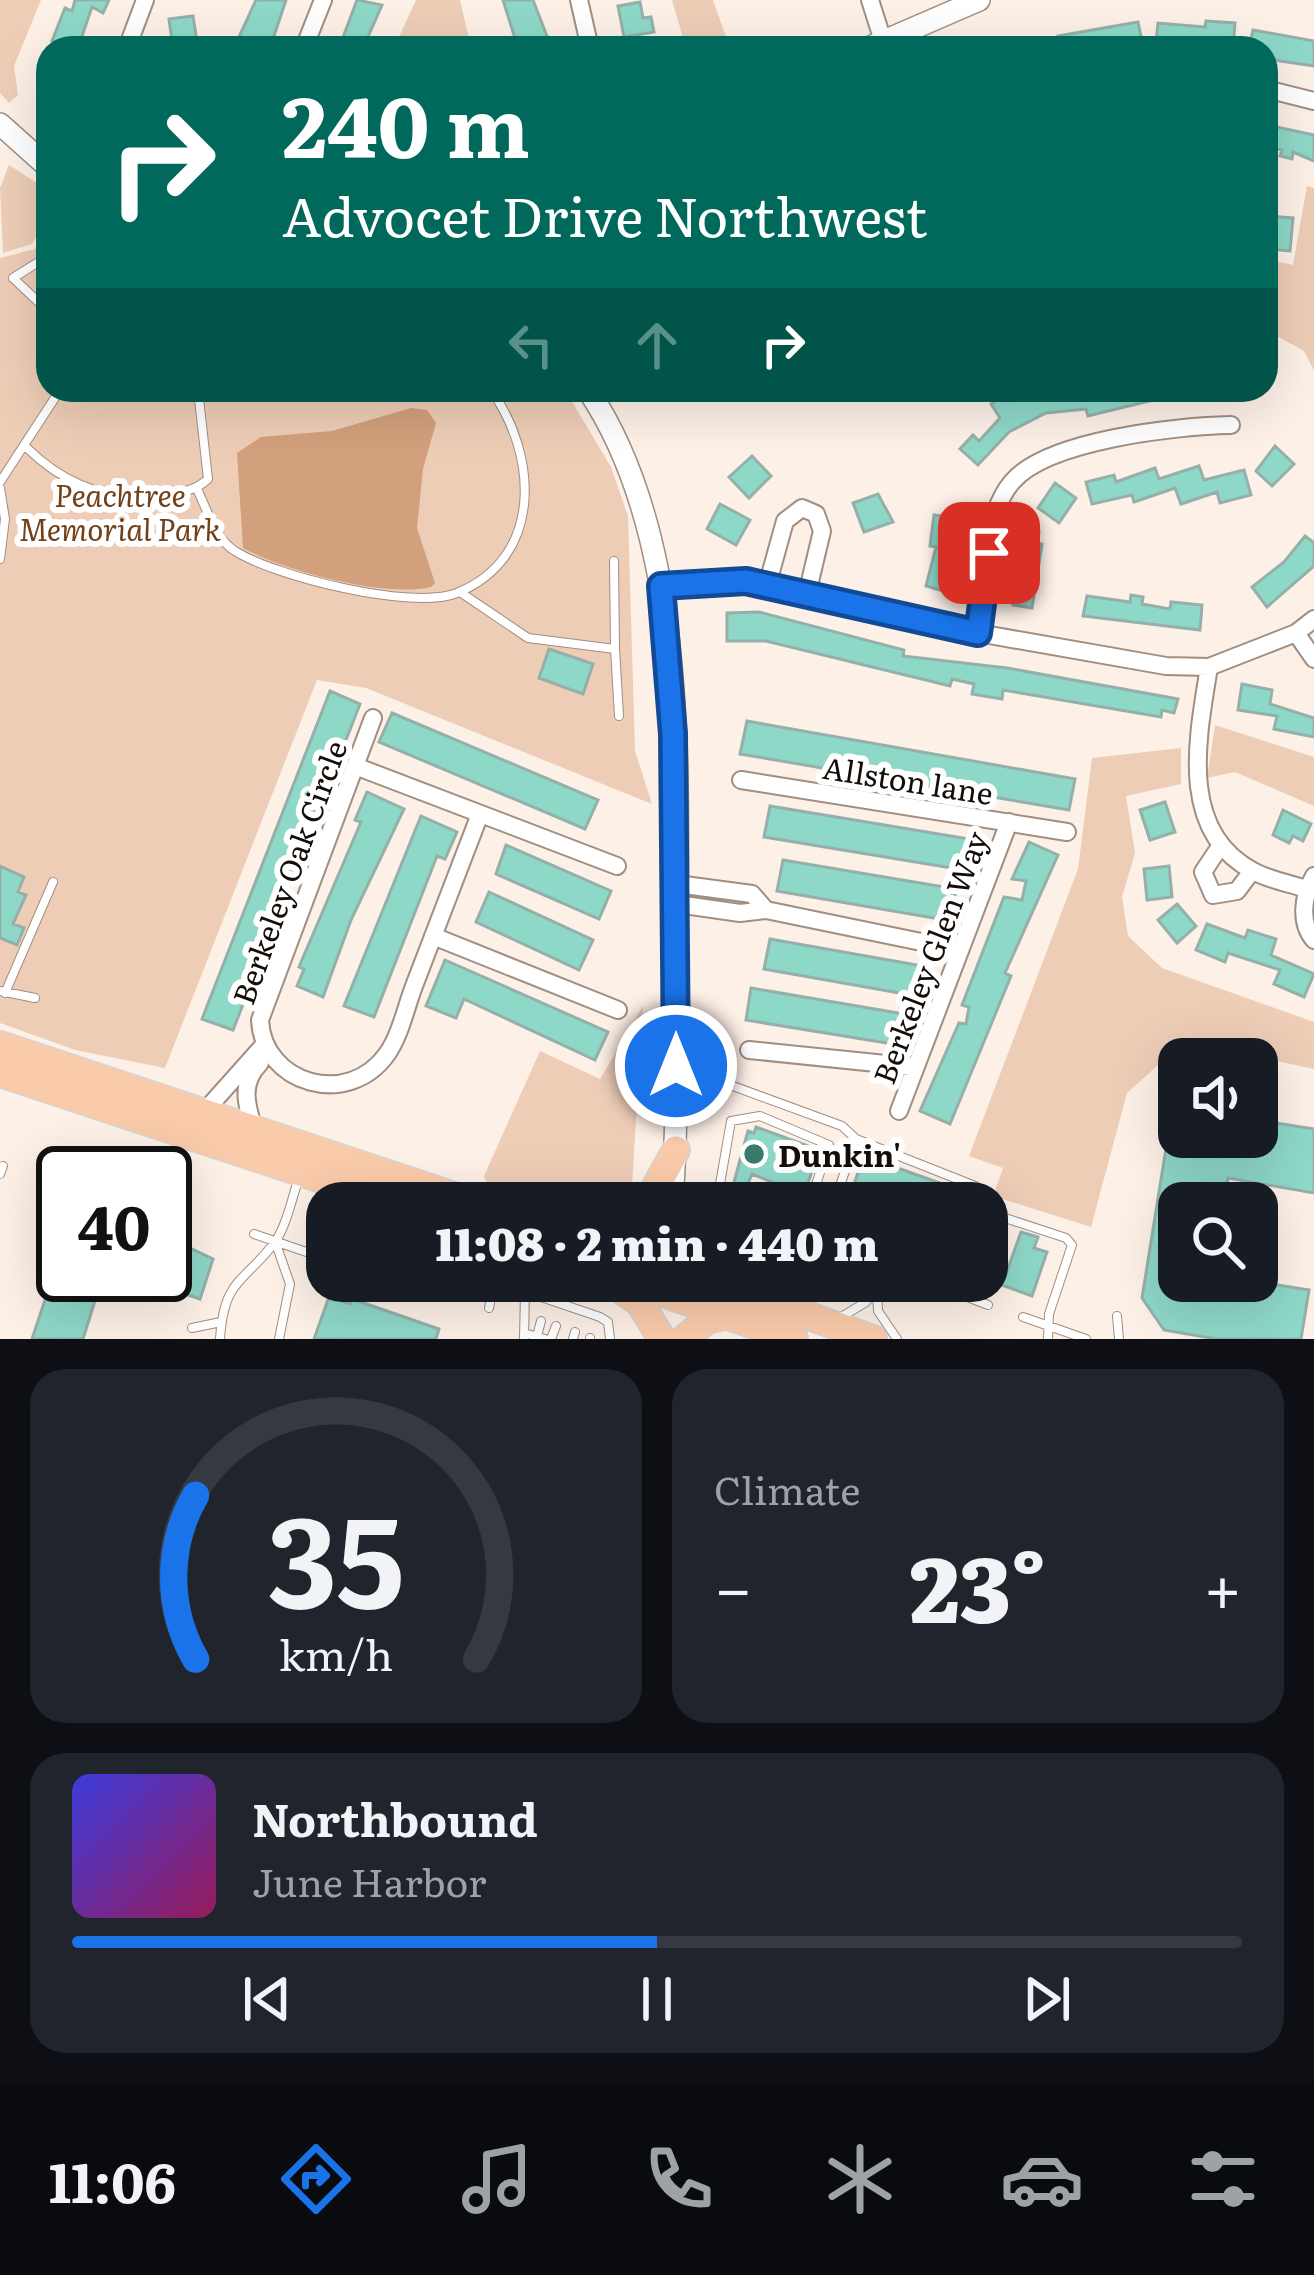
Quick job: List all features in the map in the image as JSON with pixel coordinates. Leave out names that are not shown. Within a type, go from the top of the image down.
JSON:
[{"type":"highway","points":[[0,1045],[412,1182]]},
{"type":"highway","points":[[0,1073],[329,1182]]},
{"type":"highway","points":[[658,1182],[676,1150]]},
{"type":"highway","points":[[639,1302],[662,1339]]},
{"type":"highway","points":[[684,1339],[707,1320],[717,1302]]},
{"type":"highway","points":[[739,1302],[794,1339]]},
{"type":"highway","points":[[759,1302],[873,1339]]},
{"type":"street","points":[[132,36],[146,0]]},
{"type":"street","points":[[309,36],[323,0]]},
{"type":"street","points":[[579,0],[587,36]]},
{"type":"street","points":[[870,0],[874,36]]},
{"type":"street","points":[[894,36],[979,0]]},
{"type":"street","points":[[1278,91],[1314,101]]},
{"type":"street","points":[[0,124],[36,156]]},
{"type":"street","points":[[595,402],[618,439],[638,489],[661,586],[677,894],[674,1182]]},
{"type":"street","points":[[978,633],[997,511],[1010,484],[1034,462],[1117,441],[1231,425]]},
{"type":"street","points":[[776,588],[776,562],[792,512],[802,508],[816,514],[822,531],[807,594]]},
{"type":"street","points":[[661,586],[746,581],[978,633],[1120,659],[1209,668],[1296,633],[1314,620]]},
{"type":"street","points":[[1296,633],[1314,659]]},
{"type":"street","points":[[1209,668],[1198,740],[1198,793],[1220,845],[1252,871],[1310,883],[1305,924],[1314,940]]},
{"type":"street","name":"Berkeley Oak Circle","points":[[204,1112],[241,1083],[267,1051],[260,1020],[269,988],[374,718]]},
{"type":"street","points":[[355,766],[617,866]]},
{"type":"street","name":"Allston lane","points":[[741,780],[1066,832]]},
{"type":"street","points":[[267,1051],[285,1074],[317,1085],[344,1082],[388,1053],[480,814]]},
{"type":"street","name":"Berkeley Glen Way","points":[[899,1111],[1009,822]]},
{"type":"street","points":[[1220,845],[1203,872],[1213,895],[1237,891],[1252,871]]},
{"type":"street","points":[[677,894],[737,890],[752,894],[766,910]]},
{"type":"street","points":[[734,913],[737,890]]},
{"type":"street","points":[[677,894],[734,913],[766,910],[960,950]]},
{"type":"street","points":[[433,935],[618,1010]]},
{"type":"street","points":[[749,1050],[915,1067]]},
{"type":"street","points":[[241,1083],[254,1129]]},
{"type":"street","points":[[662,1339],[665,1302]]},
{"type":"lane","points":[[13,278],[36,264]]},
{"type":"lane","points":[[0,275],[13,278],[36,300]]},
{"type":"lane","points":[[0,559],[5,519],[0,485],[53,402]]},
{"type":"lane","points":[[27,448],[103,496],[128,500],[197,489],[208,479],[199,402]]},
{"type":"lane","points":[[460,592],[508,549],[526,501],[523,448],[498,402]]},
{"type":"lane","points":[[197,489],[232,550],[260,562],[310,579],[388,595],[460,592],[528,638],[615,649]]},
{"type":"lane","points":[[614,561],[619,716]]},
{"type":"lane","points":[[35,998],[3,992],[53,882]]},
{"type":"lane","points":[[676,1066],[842,1126],[856,1139],[965,1182]]},
{"type":"lane","points":[[799,1130],[805,1113]]},
{"type":"lane","points":[[720,1182],[731,1120],[760,1116],[829,1145],[817,1182]]},
{"type":"lane","points":[[841,1182],[856,1139]]},
{"type":"lane","points":[[220,1339],[221,1322],[243,1271],[275,1241],[301,1173]]},
{"type":"lane","points":[[1008,1218],[1072,1245],[1048,1314],[1052,1328],[1048,1339]]},
{"type":"lane","points":[[254,1234],[306,1252]]},
{"type":"lane","points":[[275,1241],[290,1284],[279,1339]]},
{"type":"lane","points":[[490,1308],[491,1302]]},
{"type":"lane","points":[[525,1302],[524,1336],[544,1338]]},
{"type":"lane","points":[[546,1302],[608,1322],[610,1339]]},
{"type":"lane","points":[[830,1324],[866,1302]]},
{"type":"lane","points":[[878,1302],[878,1311],[897,1339]]},
{"type":"lane","points":[[982,1302],[988,1304]]},
{"type":"lane","points":[[1117,1316],[1118,1339]]},
{"type":"lane","points":[[1023,1317],[1086,1339]]},
{"type":"lane","points":[[541,1321],[544,1338]]},
{"type":"lane","points":[[192,1328],[221,1322]]},
{"type":"lane","points":[[544,1338],[556,1326]]},
{"type":"green space","points":[[0,0],[41,0],[14,66],[18,95],[9,103],[0,93]]},
{"type":"green space","points":[[416,0],[460,0],[468,36],[400,36]]},
{"type":"green space","points":[[672,0],[713,0],[726,36],[682,36]]},
{"type":"green space","points":[[9,165],[36,182],[36,237],[32,244],[3,253],[0,188]]},
{"type":"green space","points":[[1307,186],[1314,188],[1314,371],[1304,351],[1278,337],[1278,262],[1293,265]]},
{"type":"green space","name":"Peachtree Memorial Park","points":[[35,249],[36,402],[572,402],[611,467],[628,516],[635,751],[652,804],[366,688],[317,680],[165,1068],[75,1050],[0,1023],[0,258]]},
{"type":"green space","points":[[1215,725],[1314,757],[1314,806],[1235,772],[1207,778]]},
{"type":"green space","points":[[1181,748],[1181,784],[1126,796],[1135,853],[1122,897],[1128,936],[1162,968],[1314,1022],[1314,1069],[1278,1061],[1278,1038],[1158,1038],[1158,1065],[1127,1093],[1091,1227],[1008,1201],[1008,1182],[998,1182],[1003,1168],[969,1156],[1078,869],[1092,758]]},
{"type":"green space","points":[[643,1006],[632,1182],[486,1182],[484,1176],[540,1051],[600,1079]]},
{"type":"shaded area","points":[[411,408],[427,410],[436,423],[423,469],[417,528],[435,583],[431,587],[362,586],[283,565],[243,548],[237,453],[261,437],[332,431]]},
{"type":"building","points":[[75,0],[109,0],[103,13],[92,7],[82,36],[54,36],[65,8],[72,11]]},
{"type":"building","points":[[256,0],[286,0],[274,36],[239,36]]},
{"type":"building","points":[[357,0],[382,5],[368,36],[344,36]]},
{"type":"building","points":[[503,0],[533,0],[547,36],[514,36]]},
{"type":"building","points":[[640,2],[643,18],[651,17],[654,32],[624,36],[618,6]]},
{"type":"building","points":[[193,16],[196,36],[171,36],[169,19]]},
{"type":"building","points":[[1206,21],[1235,23],[1234,36],[1157,36],[1158,23],[1205,27]]},
{"type":"building","points":[[1138,22],[1141,36],[1058,36]]},
{"type":"building","points":[[1253,30],[1314,41],[1314,66],[1278,61],[1278,36],[1252,36]]},
{"type":"building","points":[[1278,127],[1314,135],[1314,161],[1293,152],[1292,159],[1280,156],[1278,149]]},
{"type":"building","points":[[1278,217],[1293,218],[1290,251],[1278,250]]},
{"type":"building","points":[[1145,402],[1088,416],[1086,409],[1046,413],[1009,432],[978,465],[960,449],[973,435],[979,441],[1000,418],[991,404]]},
{"type":"building","points":[[1275,446],[1294,464],[1272,486],[1256,471]]},
{"type":"building","points":[[752,456],[771,476],[749,498],[729,477]]},
{"type":"building","points":[[1199,466],[1204,480],[1244,470],[1251,495],[1220,503],[1217,492],[1181,504],[1175,488],[1134,502],[1132,495],[1092,504],[1086,482],[1114,475],[1116,482],[1155,468],[1159,479]]},
{"type":"building","points":[[1055,483],[1076,498],[1059,523],[1038,508]]},
{"type":"building","points":[[878,494],[893,522],[864,532],[853,503]]},
{"type":"building","points":[[720,504],[750,520],[736,545],[707,529]]},
{"type":"building","points":[[934,515],[959,518],[947,592],[926,586],[936,547],[930,546]]},
{"type":"building","points":[[1024,529],[1039,531],[1038,543],[1042,544],[1032,608],[1013,605]]},
{"type":"building","points":[[1305,536],[1314,543],[1314,566],[1267,607],[1252,587],[1284,562]]},
{"type":"building","points":[[1131,595],[1143,597],[1142,604],[1170,609],[1171,602],[1202,605],[1200,630],[1083,616],[1087,596],[1130,602]]},
{"type":"building","points":[[759,612],[904,650],[903,656],[1007,668],[1178,699],[1174,713],[1162,710],[1161,717],[1003,690],[1002,699],[972,694],[974,684],[952,679],[950,686],[766,641],[727,641],[727,613]]},
{"type":"building","points":[[549,649],[593,664],[583,694],[539,678]]},
{"type":"building","points":[[1242,684],[1272,690],[1270,704],[1314,718],[1314,737],[1274,729],[1277,716],[1238,710]]},
{"type":"building","points":[[330,691],[360,704],[233,1030],[202,1019]]},
{"type":"building","points":[[392,713],[598,800],[585,829],[379,742]]},
{"type":"building","points":[[747,721],[1075,779],[1069,810],[740,754]]},
{"type":"building","points":[[367,792],[404,809],[351,920],[323,997],[297,986],[304,969],[299,967],[361,822],[355,820]]},
{"type":"building","points":[[1165,802],[1175,832],[1150,840],[1140,810]]},
{"type":"building","points":[[770,806],[975,840],[970,871],[764,837]]},
{"type":"building","points":[[1283,810],[1311,824],[1303,841],[1293,836],[1289,843],[1273,835]]},
{"type":"building","points":[[421,816],[457,832],[445,859],[437,856],[374,1017],[344,1006]]},
{"type":"building","points":[[1029,842],[1058,855],[1005,973],[1011,976],[950,1124],[920,1111],[959,1023],[966,1024],[969,1007],[962,1005],[1004,897],[1022,900],[1026,881],[1012,879]]},
{"type":"building","points":[[506,845],[611,891],[599,919],[496,874]]},
{"type":"building","points":[[783,860],[956,889],[951,921],[777,891]]},
{"type":"building","points":[[0,866],[24,877],[18,892],[26,895],[13,924],[24,928],[17,945],[0,938]]},
{"type":"building","points":[[1169,866],[1172,897],[1147,900],[1144,869]]},
{"type":"building","points":[[489,892],[593,940],[579,970],[476,922]]},
{"type":"building","points":[[1177,904],[1196,926],[1177,943],[1158,920]]},
{"type":"building","points":[[1207,924],[1245,938],[1248,930],[1276,939],[1271,955],[1314,974],[1304,997],[1274,984],[1280,970],[1228,953],[1225,962],[1196,950]]},
{"type":"building","points":[[770,939],[928,967],[922,997],[764,969]]},
{"type":"building","points":[[445,960],[608,1032],[595,1060],[464,999],[456,1018],[426,1006]]},
{"type":"building","points":[[751,988],[910,1015],[905,1046],[746,1020]]},
{"type":"building","points":[[1278,1123],[1314,1129],[1314,1193],[1278,1187],[1278,1182],[1228,1178],[1227,1182],[1161,1182],[1164,1158],[1278,1158]]},
{"type":"building","points":[[756,1127],[819,1150],[808,1182],[772,1182],[752,1174],[749,1182],[734,1182],[748,1131],[754,1133]]},
{"type":"building","points":[[864,1156],[937,1182],[855,1182]]},
{"type":"building","points":[[1158,1198],[1158,1302],[1278,1302],[1278,1285],[1309,1290],[1301,1339],[1216,1339],[1164,1330],[1142,1298]]},
{"type":"building","points":[[1021,1232],[1038,1237],[1034,1248],[1047,1252],[1032,1296],[1008,1287],[1008,1268]]},
{"type":"building","points":[[192,1249],[213,1259],[200,1299],[192,1296]]},
{"type":"building","points":[[44,1302],[95,1302],[83,1339],[32,1339]]},
{"type":"building","points":[[327,1302],[361,1302],[439,1329],[436,1339],[314,1339]]},
{"type":"place","name":"Dunkin'","points":[[754,1154]]},
{"type":"route","points":[[676,1066],[673,734],[661,586],[746,581],[978,633],[989,553]]}]
